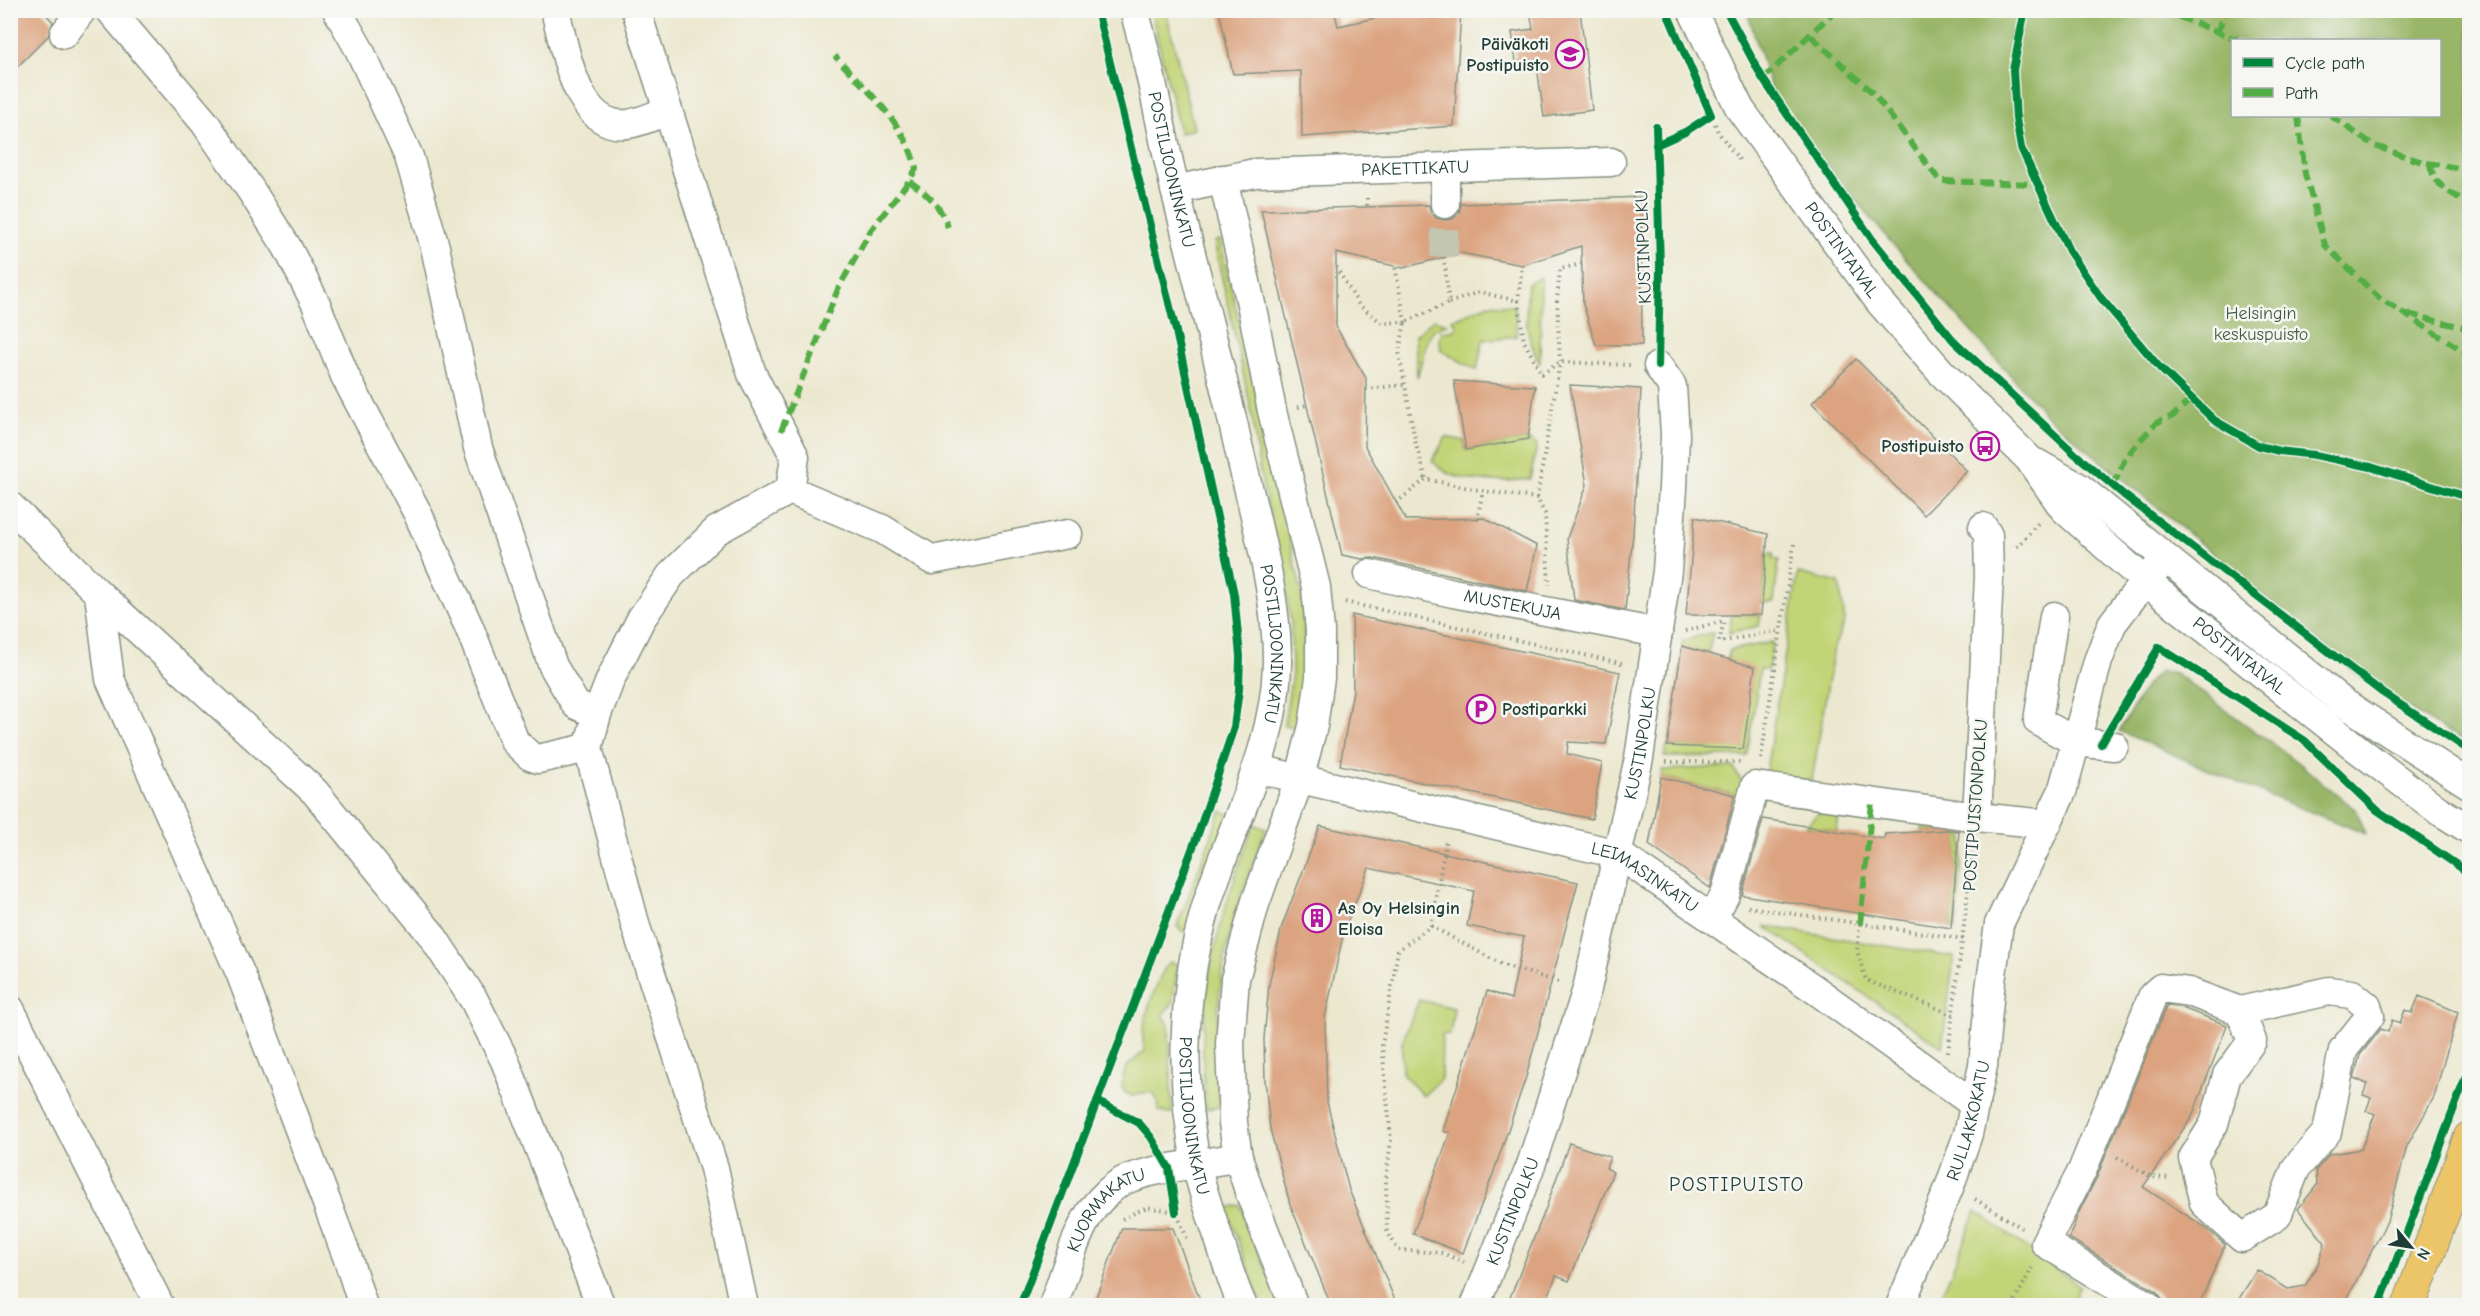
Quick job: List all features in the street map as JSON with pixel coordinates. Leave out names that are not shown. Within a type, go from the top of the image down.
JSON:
[{"type":"main road","points":[[2409,1305],[2469,1138]]},
{"type":"street","points":[[64,34],[82,10]]},
{"type":"street","points":[[110,10],[205,123],[286,247],[316,304],[345,376],[417,512],[469,627],[515,742],[530,756],[538,759],[588,748]]},
{"type":"street","points":[[337,10],[359,50],[409,158],[435,247],[478,447],[553,666],[576,705],[597,714]]},
{"type":"street","points":[[555,10],[577,88],[593,114],[614,123],[628,124],[668,111]]},
{"type":"street","points":[[636,10],[752,375],[795,457],[790,490]]},
{"type":"street","name":"POSTILJOONINKATU","points":[[1134,10],[1147,52],[1175,190],[1222,375],[1269,583],[1275,622],[1277,666],[1271,711],[1258,769],[1206,907],[1193,966],[1186,1028],[1183,1167],[1243,1305]]},
{"type":"street","name":"POSTINTAIVAL","points":[[1692,10],[1740,109],[1879,302],[1940,371],[2029,459],[2064,509],[2145,581],[2359,750],[2438,810],[2469,830]]},
{"type":"street","name":"PAKETTIKATU","points":[[1175,190],[1255,173],[1445,169],[1611,162]]},
{"type":"street","points":[[1445,169],[1445,204]]},
{"type":"street","name":"POSTILJOONINKATU","points":[[1223,179],[1272,411],[1316,587],[1320,678],[1313,726],[1299,780],[1255,904],[1235,979],[1230,1044],[1231,1098],[1238,1157],[1294,1305]]},
{"type":"street","name":"KUSTINPOLKU","points":[[1475,1305],[1531,1165],[1587,989],[1639,758],[1667,571],[1675,435],[1672,386],[1658,366]]},
{"type":"street","name":"POSTINTAIVAL","points":[[2029,459],[2080,488],[2344,703],[2469,785]]},
{"type":"street","points":[[744,1305],[714,1168],[636,927],[588,748],[597,714],[625,648],[641,619],[671,575],[716,531],[790,490]]},
{"type":"street","points":[[790,490],[882,529],[932,560],[1068,534]]},
{"type":"street","points":[[10,506],[99,594],[315,792],[430,934],[474,1000],[505,1061],[601,1305]]},
{"type":"street","name":"POSTIPUISTONPOLKU","points":[[1977,817],[1989,577],[1988,535],[1983,527]]},
{"type":"street","name":"RULLAKKOKATU","points":[[1900,1305],[1949,1188],[1968,1134],[1983,1066],[1999,924],[2062,792],[2098,661],[2112,624],[2145,581],[2166,559]]},
{"type":"street","name":"MUSTEKUJA","points":[[1369,574],[1658,633]]},
{"type":"street","points":[[99,594],[110,679],[241,975],[348,1259],[363,1305]]},
{"type":"street","points":[[2054,616],[2038,721],[2076,742],[2114,746]]},
{"type":"street","name":"LEIMASINKATU","points":[[1258,769],[1618,854],[1717,911],[1975,1105]]},
{"type":"street","points":[[1717,911],[1755,786],[1977,817],[2047,824]]},
{"type":"street","points":[[2148,1305],[2045,1243],[2082,1171],[2153,995],[2161,988],[2189,992],[2240,1011],[2329,991],[2352,994],[2367,1006],[2370,1016],[2343,1050],[2326,1132],[2296,1168],[2277,1216],[2242,1238],[2204,1203],[2193,1158],[2214,1124],[2227,1075],[2252,1041],[2240,1011]]},
{"type":"street","points":[[10,1009],[160,1305]]},
{"type":"street","name":"KUORMAKATU","points":[[1053,1305],[1086,1221],[1094,1207],[1124,1181],[1238,1157]]},
{"type":"path","points":[[1366,197],[1367,206]]},
{"type":"path","points":[[1444,257],[1449,303]]},
{"type":"path","points":[[1550,612],[1545,514],[1537,498],[1560,362],[1557,300],[1560,269],[1581,264]]},
{"type":"path","points":[[1522,265],[1518,301],[1524,342],[1542,374],[1560,362],[1658,366]]},
{"type":"path","points":[[1395,266],[1405,322],[1399,352],[1416,445],[1426,479]]},
{"type":"path","points":[[1643,268],[1660,266]]},
{"type":"path","points":[[1336,267],[1359,305],[1382,323],[1405,322],[1479,292],[1518,301]]},
{"type":"path","points":[[1366,389],[1404,385]]},
{"type":"path","points":[[1297,407],[1307,405]]},
{"type":"path","points":[[1426,479],[1483,491],[1537,498]]},
{"type":"path","points":[[1396,503],[1426,479]]},
{"type":"path","points":[[1477,520],[1483,491]]},
{"type":"path","points":[[1989,577],[2041,520]]},
{"type":"path","points":[[1639,758],[1664,762],[1761,762],[1794,544]]},
{"type":"path","points":[[1339,600],[1629,664]]},
{"type":"path","points":[[1658,633],[1684,631],[1724,621],[1719,642],[1782,630]]},
{"type":"path","points":[[1452,815],[1431,926],[1398,950],[1382,1045],[1391,1140],[1386,1179],[1388,1231],[1398,1250],[1442,1253],[1489,1270]]},
{"type":"path","points":[[1717,911],[1860,924],[1964,939]]},
{"type":"path","points":[[1860,924],[1857,951],[1866,980],[1953,1015]]},
{"type":"path","points":[[1431,926],[1503,965],[1566,984]]},
{"type":"path","points":[[2092,1144],[2152,1177]]},
{"type":"path","points":[[1115,1222],[1147,1207],[1176,1212],[1183,1167]]},
{"type":"path","points":[[1975,1199],[2045,1243],[2012,1305]]},
{"type":"green space","points":[[1151,11],[1166,11],[1194,129],[1180,133]]},
{"type":"green space","name":"Helsingin keskuspuisto","points":[[1747,11],[2469,11],[2469,744],[2379,692],[2046,415],[1889,240],[1775,102]]},
{"type":"green space","points":[[1220,240],[1301,589],[1304,659],[1299,728],[1284,725],[1292,673],[1291,625],[1285,581],[1260,473],[1251,409],[1214,242]]},
{"type":"green space","points":[[1541,277],[1540,364],[1528,333],[1526,307],[1528,284]]},
{"type":"green space","points":[[1489,304],[1515,306],[1517,336],[1483,340],[1477,370],[1441,350],[1439,338],[1442,332],[1455,330],[1457,325],[1452,320]]},
{"type":"green space","points":[[1434,319],[1447,324],[1433,330],[1426,344],[1417,378],[1415,335]]},
{"type":"green space","points":[[1446,437],[1464,441],[1466,450],[1528,439],[1537,445],[1530,479],[1477,481],[1448,473],[1432,461]]},
{"type":"green space","points":[[1767,553],[1774,553],[1773,559],[1779,560],[1774,602],[1762,603]]},
{"type":"green space","points":[[1798,573],[1839,583],[1845,621],[1834,647],[1812,780],[1765,778]]},
{"type":"green space","points":[[1732,615],[1761,615],[1759,626],[1729,633]]},
{"type":"green space","points":[[1713,632],[1708,654],[1682,647],[1682,641]]},
{"type":"green space","points":[[1773,642],[1768,670],[1760,669],[1747,756],[1664,757],[1667,746],[1743,748],[1727,660],[1730,650]]},
{"type":"green space","points":[[2161,671],[2175,673],[2297,762],[2356,810],[2366,834],[2250,788],[2119,731],[2148,683]]},
{"type":"green space","points":[[1733,767],[1746,789],[1744,797],[1661,777],[1662,770]]},
{"type":"green space","points":[[1823,808],[1840,809],[1837,831],[1806,826]]},
{"type":"green space","points":[[1221,811],[1229,814],[1187,932],[1182,931],[1177,926]]},
{"type":"green space","points":[[1254,824],[1266,829],[1241,897],[1223,966],[1217,1037],[1219,1107],[1206,1109],[1203,1033],[1211,964],[1229,896]]},
{"type":"green space","points":[[1965,824],[1956,928],[1951,928],[1959,829],[1922,831],[1922,827]]},
{"type":"green space","points":[[1764,926],[1954,957],[1942,1047]]},
{"type":"green space","points":[[1170,962],[1178,965],[1172,1004],[1163,1014],[1169,1025],[1172,1112],[1168,1114],[1158,1110],[1154,1093],[1148,1092],[1132,1096],[1124,1092],[1122,1088],[1123,1076],[1129,1064],[1145,1051],[1143,1034],[1147,1015],[1157,984]]},
{"type":"green space","points":[[1419,1000],[1454,1008],[1450,1035],[1442,1034],[1441,1079],[1423,1096],[1402,1073],[1402,1042]]},
{"type":"green space","points":[[1240,1205],[1280,1305],[1263,1305],[1258,1295],[1226,1208]]},
{"type":"green space","points":[[1976,1211],[2080,1286],[2071,1305],[1938,1305]]},
{"type":"building","points":[[10,10],[42,10],[53,22],[48,36],[10,74]]},
{"type":"building","points":[[1219,10],[1334,10],[1338,26],[1413,10],[1461,10],[1454,126],[1302,137],[1301,71],[1233,74]]},
{"type":"building","points":[[1530,10],[1580,10],[1592,110],[1544,117],[1536,59],[1516,62],[1512,32],[1533,29]]},
{"type":"building","points":[[1641,197],[1642,345],[1596,345],[1583,304],[1581,246],[1522,265],[1460,253],[1403,268],[1336,253],[1336,327],[1366,378],[1365,446],[1406,520],[1484,518],[1537,546],[1527,591],[1373,558],[1362,559],[1342,555],[1261,210],[1429,205],[1430,212],[1436,218],[1446,220],[1453,219],[1459,213],[1461,204]]},
{"type":"building","points":[[1856,359],[1967,471],[1924,515],[1812,403]]},
{"type":"building","points":[[1454,381],[1535,386],[1528,439],[1466,450]]},
{"type":"building","points":[[1570,385],[1641,389],[1633,534],[1625,610],[1574,600],[1567,538],[1587,485]]},
{"type":"building","points":[[1695,517],[1768,534],[1761,615],[1686,615]]},
{"type":"building","name":"Postiparkki","points":[[1352,615],[1620,672],[1606,744],[1568,742],[1567,754],[1602,763],[1592,819],[1340,765],[1353,690]]},
{"type":"building","points":[[1682,646],[1755,667],[1743,749],[1667,746]]},
{"type":"building","points":[[1661,777],[1735,795],[1710,888],[1649,845]]},
{"type":"building","points":[[1763,819],[1884,839],[1885,834],[1959,831],[1951,928],[1742,895]]},
{"type":"building","points":[[1320,826],[1578,882],[1526,1077],[1463,1253],[1413,1234],[1450,1133],[1443,1131],[1487,991],[1511,999],[1524,937],[1467,926],[1474,891],[1369,868],[1344,931],[1325,1018],[1327,1102],[1349,1190],[1397,1305],[1331,1305],[1290,1204],[1270,1129],[1264,1039],[1269,984],[1282,926]]},
{"type":"building","points":[[2419,996],[2458,1012],[2434,1097],[2407,1146],[2387,1221],[2344,1305],[2235,1305],[2257,1270],[2288,1289],[2305,1286],[2318,1264],[2325,1243],[2298,1209],[2317,1185],[2316,1170],[2330,1154],[2361,1149],[2375,1114],[2366,1111],[2371,1098],[2363,1095],[2367,1084],[2354,1078],[2360,1055],[2381,1029],[2388,1032],[2392,1020],[2400,1023],[2405,1010],[2412,1013]]},
{"type":"building","points":[[2167,1005],[2182,1008],[2227,1025],[2192,1117],[2143,1187],[2205,1227],[2225,1245],[2199,1305],[2167,1305],[2157,1292],[2069,1238],[2078,1214],[2097,1177]]},
{"type":"building","points":[[1569,1143],[1610,1157],[1606,1168],[1613,1172],[1569,1281],[1556,1276],[1545,1305],[1507,1305],[1546,1208]]},
{"type":"building","points":[[1122,1228],[1173,1228],[1202,1305],[1093,1305]]},
{"type":"tunnel","points":[[1444,257],[1445,204]]},
{"type":"marked path","points":[[1763,79],[1836,10]]},
{"type":"marked path","points":[[2162,10],[2235,39]]},
{"type":"marked path","points":[[2217,32],[2227,10]]},
{"type":"marked path","points":[[1811,36],[1873,93],[1940,181],[2036,184]]},
{"type":"marked path","points":[[781,431],[838,289],[871,230],[916,169],[911,152],[894,122],[835,56]]},
{"type":"marked path","points":[[2298,117],[2305,174],[2325,245],[2379,298],[2470,355]]},
{"type":"marked path","points":[[2332,117],[2375,146],[2422,162],[2470,170]]},
{"type":"marked path","points":[[2430,163],[2439,183],[2470,205]]},
{"type":"marked path","points":[[909,181],[933,201],[948,227]]},
{"type":"marked path","points":[[2408,314],[2470,329]]},
{"type":"marked path","points":[[2113,486],[2125,459],[2136,445],[2156,423],[2173,416],[2192,398]]},
{"type":"marked path","points":[[1860,924],[1872,802]]},
{"type":"cycle path","points":[[1020,1306],[1199,831],[1234,727],[1239,690],[1240,656],[1234,594],[1175,327],[1097,10]]},
{"type":"cycle path","points":[[1656,145],[1685,132],[1711,115],[1666,10]]},
{"type":"cycle path","points":[[1726,10],[1763,79],[1872,239],[1953,340],[2074,453],[2124,495],[2383,693],[2470,751]]},
{"type":"cycle path","points":[[2025,10],[2013,70],[2016,119],[2021,148],[2069,251],[2101,298],[2160,368],[2214,420],[2259,446],[2371,467],[2470,498]]},
{"type":"cycle path","points":[[1656,127],[1660,266],[1658,366]]},
{"type":"cycle path","points":[[2101,744],[2159,647],[2304,740],[2377,810],[2470,874]]},
{"type":"cycle path","points":[[2379,1306],[2470,1066]]},
{"type":"cycle path","points":[[1097,1101],[1139,1123],[1151,1137],[1169,1168],[1176,1212]]},
{"type":"place","name":"Päiväkoti Postipuisto","points":[[1570,54]]},
{"type":"place","name":"Postipuisto","points":[[1985,446]]},
{"type":"place","name":"Postiparkki","points":[[1481,709]]},
{"type":"place","name":"As Oy Helsingin Eloisa","points":[[1317,918]]},
{"type":"district","name":"POSTIPUISTO","points":[[1737,1184]]}]
